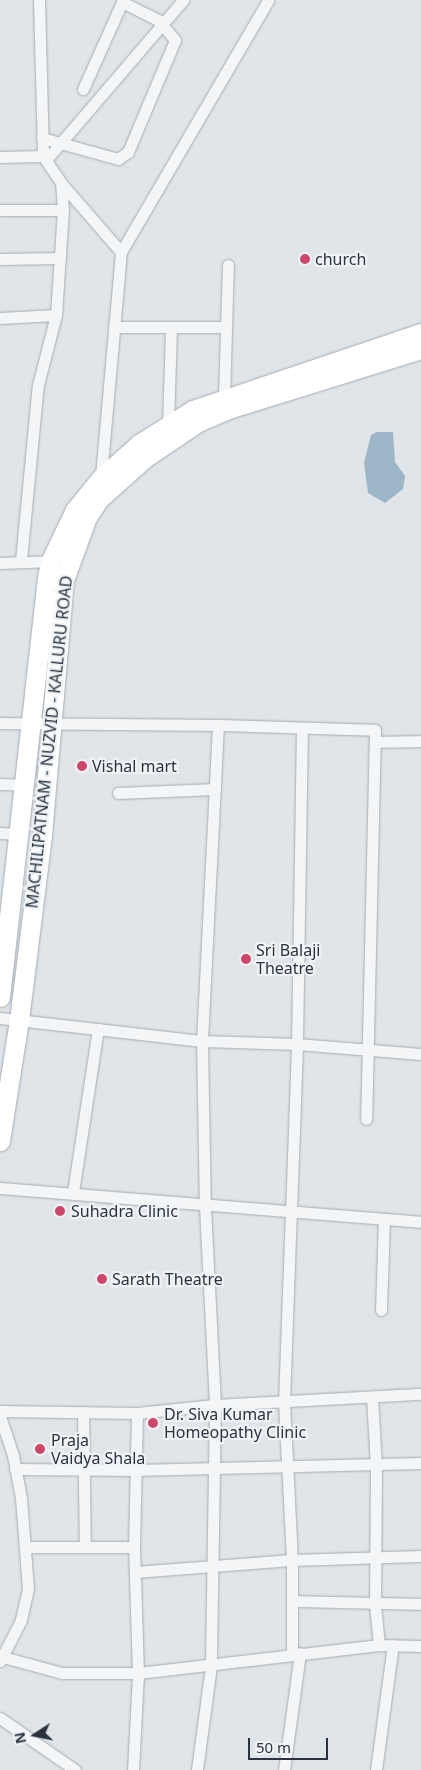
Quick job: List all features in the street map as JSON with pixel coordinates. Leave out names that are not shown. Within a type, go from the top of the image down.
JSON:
[{"type":"highway","name":"MACHILIPATNAM - NUZVID - KALLURU ROAD","points":[[0,997],[9,833],[23,785],[29,724],[60,562],[74,510],[101,478],[168,424],[224,397],[421,333]]},
{"type":"highway","name":"MACHILIPATNAM - NUZVID - KALLURU ROAD","points":[[0,1141],[19,1020],[51,724],[60,562],[99,500],[175,436],[228,409],[421,349]]},
{"type":"street","points":[[39,0],[44,158],[61,183],[121,252]]},
{"type":"street","points":[[0,157],[44,158],[61,143],[183,0]]},
{"type":"street","points":[[101,478],[121,252],[268,0]]},
{"type":"street","points":[[42,138],[118,159],[128,152],[176,40],[158,20],[122,1],[83,88]]},
{"type":"street","points":[[21,560],[38,385],[56,315],[63,210],[61,183]]},
{"type":"street","points":[[0,210],[63,210]]},
{"type":"street","points":[[0,259],[60,258]]},
{"type":"street","points":[[224,397],[228,265]]},
{"type":"street","points":[[0,318],[56,315]]},
{"type":"street","points":[[114,327],[226,327]]},
{"type":"street","points":[[168,424],[171,327]]},
{"type":"street","points":[[0,563],[21,560],[60,562]]},
{"type":"street","points":[[0,722],[29,724],[218,725],[376,730],[366,1119]]},
{"type":"street","points":[[197,1770],[211,1666],[212,1466],[216,1405],[205,1207],[202,1041],[218,725]]},
{"type":"street","points":[[284,1770],[296,1653],[292,1601],[292,1560],[284,1402],[297,1044],[302,728]]},
{"type":"street","points":[[375,742],[421,741]]},
{"type":"street","points":[[0,784],[23,785]]},
{"type":"street","points":[[118,793],[215,789]]},
{"type":"street","points":[[0,1018],[202,1041],[297,1044],[421,1054]]},
{"type":"street","points":[[73,1192],[98,1029]]},
{"type":"street","points":[[0,1188],[73,1192],[205,1207],[421,1222]]},
{"type":"street","points":[[381,1310],[384,1220]]},
{"type":"street","points":[[0,1411],[137,1413],[216,1405],[421,1394]]},
{"type":"street","points":[[372,1397],[376,1466],[375,1605],[379,1645]]},
{"type":"street","points":[[84,1412],[86,1470],[85,1547]]},
{"type":"street","points":[[134,1770],[138,1673],[134,1547],[134,1470],[137,1413]]},
{"type":"street","points":[[0,1416],[15,1469],[26,1547],[28,1589],[21,1620],[1,1659],[62,1673],[138,1673],[211,1666],[296,1653],[379,1645],[421,1646]]},
{"type":"street","points":[[15,1469],[134,1470],[212,1466],[286,1468],[421,1463]]},
{"type":"street","points":[[26,1547],[134,1547]]},
{"type":"street","points":[[135,1572],[292,1560],[421,1556]]},
{"type":"street","points":[[292,1601],[375,1605],[421,1604]]},
{"type":"street","points":[[376,1770],[393,1645]]},
{"type":"street","points":[[0,1718],[75,1770]]},
{"type":"water","points":[[377,432],[393,432],[395,462],[405,476],[403,489],[385,503],[368,493],[364,463],[371,435]]},
{"type":"place","name":"church","points":[[305,259]]},
{"type":"place","name":"Vishal mart","points":[[82,766]]},
{"type":"place","name":"Sri Balaji Theatre","points":[[246,959]]},
{"type":"place","name":"Suhadra Clinic","points":[[60,1211]]},
{"type":"place","name":"Sarath Theatre","points":[[102,1279]]},
{"type":"place","name":"Dr. Siva Kumar Homeopathy Clinic","points":[[153,1423]]},
{"type":"place","name":"Praja Vaidya Shala","points":[[40,1449]]}]
